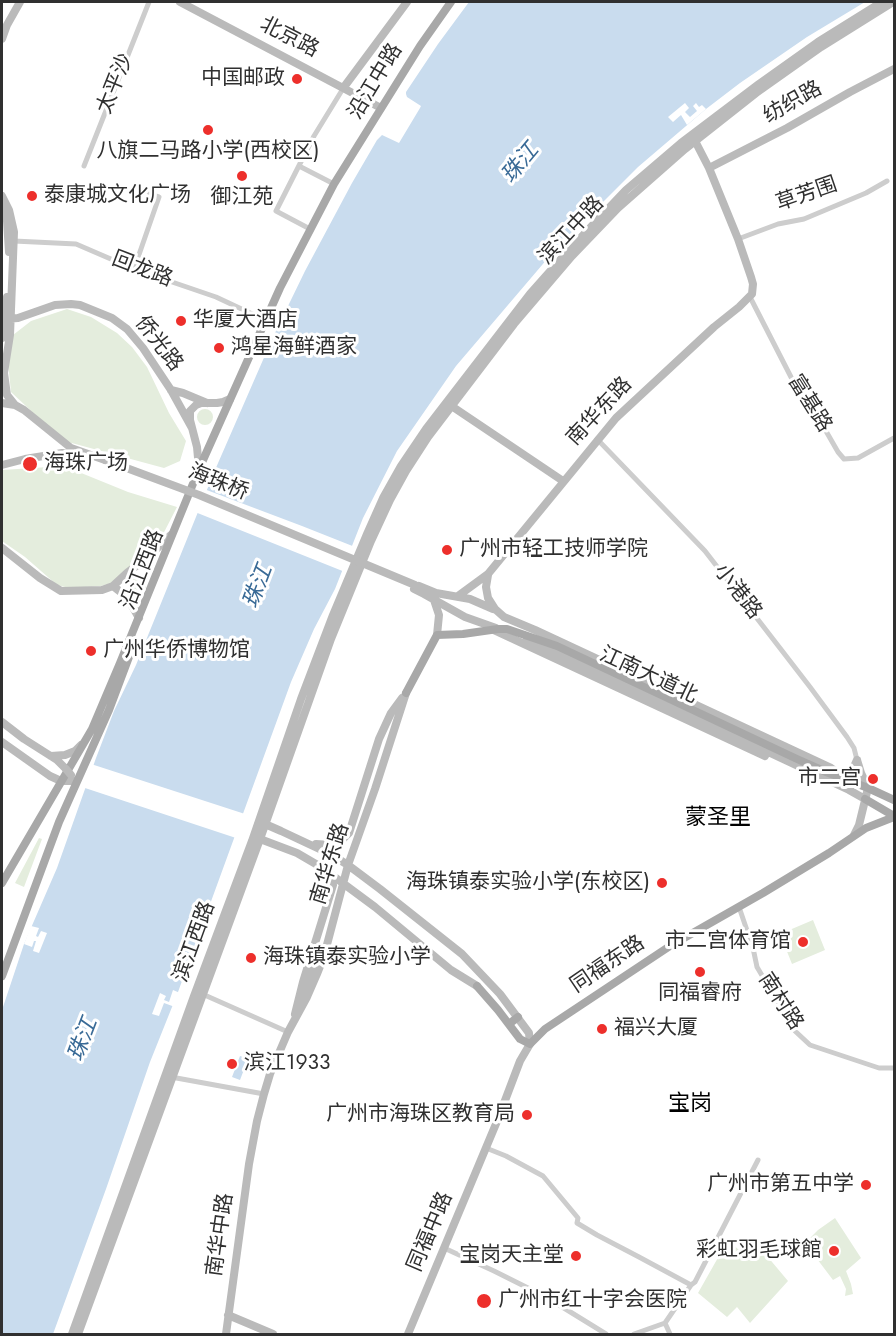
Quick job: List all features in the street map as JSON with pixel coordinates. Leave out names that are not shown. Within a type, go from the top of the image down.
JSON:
[{"type":"main road","points":[[2,26],[15,2]]},
{"type":"main road","points":[[2,39],[20,2]]},
{"type":"main road","name":"北京路","points":[[180,2],[381,108]]},
{"type":"main road","points":[[344,87],[407,2]]},
{"type":"main road","name":"沿江中路","points":[[337,185],[381,108],[451,2]]},
{"type":"main road","name":"滨江中路","points":[[358,563],[399,484],[448,404],[578,249],[638,189],[694,138],[794,58],[882,2]]},
{"type":"main road","name":"滨江中路","points":[[694,138],[795,65],[893,2]]},
{"type":"main road","name":"纺织路","points":[[709,168],[894,69]]},
{"type":"main road","points":[[694,138],[738,239],[752,278],[752,294]]},
{"type":"main road","name":"沿江西路","points":[[2,883],[88,738],[198,469],[265,320],[310,229],[337,185]]},
{"type":"main road","name":"沿江西路","points":[[2,976],[59,822],[71,775],[109,710],[180,525],[247,370],[288,280],[337,185]]},
{"type":"main road","points":[[2,196],[11,216],[15,242],[8,319],[2,338]]},
{"type":"main road","points":[[2,206],[7,221],[9,245],[8,319],[10,335],[4,373],[7,395],[15,405]]},
{"type":"main road","name":"南华东路","points":[[458,596],[488,574],[597,439],[630,404],[752,294]]},
{"type":"main road","name":"侨光路","points":[[8,319],[29,315],[55,305],[80,305],[99,312],[119,323],[134,336],[171,390],[208,403]]},
{"type":"main road","points":[[171,390],[192,428]]},
{"type":"main road","points":[[198,469],[197,447],[190,411],[196,405],[230,399]]},
{"type":"main road","points":[[2,403],[15,405]]},
{"type":"main road","points":[[448,404],[563,481]]},
{"type":"main road","name":"海珠桥","points":[[15,405],[71,448],[199,495],[414,587]]},
{"type":"main road","name":"海珠桥","points":[[2,465],[62,453],[105,462]]},
{"type":"main road","points":[[2,548],[40,578],[61,591],[102,590],[113,586],[171,535]]},
{"type":"main road","name":"滨江西路","points":[[72,1335],[199,993],[260,839],[358,563]]},
{"type":"main road","name":"滨江西路","points":[[78,1335],[171,1077],[301,699],[333,615],[358,563]]},
{"type":"main road","points":[[488,574],[486,587],[488,598],[504,617],[831,768],[848,780],[857,760]]},
{"type":"main road","points":[[113,586],[127,597],[139,618]]},
{"type":"main road","name":"江南大道北","points":[[414,587],[458,596],[486,605],[521,631],[797,759],[894,801]]},
{"type":"main road","name":"江南大道北","points":[[414,587],[455,612],[556,652],[865,799]]},
{"type":"main road","name":"南华东路","points":[[253,1140],[270,1074],[324,956],[337,882],[348,865],[406,693],[437,635],[439,615],[434,599]]},
{"type":"main road","points":[[437,635],[473,633],[494,628],[510,630],[557,646]]},
{"type":"main road","points":[[309,843],[331,845],[342,840],[351,829],[383,730],[391,713],[406,693]]},
{"type":"main road","points":[[2,722],[49,754],[71,775],[61,781],[36,767],[2,742]]},
{"type":"main road","points":[[49,754],[58,756],[75,751],[88,738]]},
{"type":"main road","points":[[36,767],[45,763],[49,754]]},
{"type":"main road","points":[[854,835],[859,825],[868,788],[857,760]]},
{"type":"main road","points":[[865,799],[894,817]]},
{"type":"main road","points":[[356,810],[358,837]]},
{"type":"main road","points":[[41,815],[51,815],[59,822]]},
{"type":"main road","name":"同福东路","points":[[487,1146],[520,1061],[530,1044],[545,1029],[670,946],[829,853],[866,828],[894,817]]},
{"type":"main road","points":[[265,825],[309,843],[348,865],[399,903],[450,945],[500,994],[529,1033],[530,1044],[520,1039],[477,986],[444,964],[393,922],[305,857],[260,839],[256,829],[265,825]]},
{"type":"main road","points":[[293,1021],[303,982],[337,882]]},
{"type":"main road","points":[[293,1021],[319,947]]},
{"type":"main road","points":[[509,1024],[518,1017]]},
{"type":"main road","name":"南华中路","points":[[226,1335],[253,1140]]},
{"type":"main road","name":"同福中路","points":[[408,1335],[487,1146]]},
{"type":"main road","points":[[228,1315],[273,1335]]},
{"type":"street","name":"太平沙","points":[[84,166],[149,2]]},
{"type":"street","points":[[310,229],[276,211],[314,136],[344,87]]},
{"type":"street","points":[[299,166],[337,185]]},
{"type":"street","name":"草芳围","points":[[738,239],[778,224],[804,219],[866,193],[887,181]]},
{"type":"street","points":[[134,268],[159,197],[142,192]]},
{"type":"street","name":"回龙路","points":[[15,242],[76,244],[134,268],[216,297],[265,320]]},
{"type":"street","name":"富基路","points":[[752,294],[793,381],[807,398],[844,459],[858,459],[894,438]]},
{"type":"street","name":"小港路","points":[[597,439],[705,551],[841,728],[851,742],[857,760]]},
{"type":"street","name":"南村路","points":[[739,907],[757,967],[795,1030],[810,1045],[879,1068],[894,1068]]},
{"type":"street","points":[[199,993],[288,1032]]},
{"type":"street","points":[[171,1077],[264,1094]]},
{"type":"street","points":[[487,1146],[543,1176],[578,1218],[577,1222],[691,1286]]},
{"type":"street","points":[[634,1335],[664,1323],[695,1282],[758,1160]]},
{"type":"street","points":[[444,1248],[546,1297],[606,1335]]},
{"type":"street","points":[[664,1323],[670,1335]]},
{"type":"green space","name":"海珠广场","points":[[67,309],[91,317],[117,333],[132,347],[147,367],[169,413],[186,441],[180,461],[164,468],[68,442],[11,392],[8,362],[13,335],[31,321]]},
{"type":"green space","points":[[202,409],[208,409],[213,417],[211,423],[202,425],[197,420],[197,414]]},
{"type":"green space","name":"海珠广场","points":[[64,466],[128,492],[177,507],[159,542],[111,583],[69,588],[57,585],[25,557],[2,541],[2,470]]},
{"type":"green space","points":[[137,576],[143,579],[146,585],[143,591],[137,594],[131,591],[128,585],[131,579]]},
{"type":"green space","points":[[39,838],[42,839],[24,887],[15,883]]},
{"type":"green space","name":"市二宫体育馆","points":[[813,920],[825,950],[792,964],[780,934]]},
{"type":"green space","name":"彩虹羽毛球館","points":[[835,1218],[861,1258],[846,1271],[853,1294],[845,1296],[846,1289],[840,1276],[833,1280],[805,1243]]},
{"type":"green space","points":[[728,1240],[750,1260],[762,1250],[788,1281],[750,1323],[737,1307],[727,1317],[698,1293]]},
{"type":"water","name":"珠江","points":[[469,2],[865,2],[807,37],[740,83],[638,167],[554,251],[456,366],[397,451],[363,518],[335,589],[314,629],[291,682],[178,992],[150,1062],[53,1334],[2,1334],[2,1010],[24,944],[57,868],[114,711],[136,665],[215,470],[273,337],[305,271],[377,140],[382,135],[399,143],[420,108],[421,106],[407,97],[406,92]]},
{"type":"water","points":[[240,1056],[248,1059],[240,1080],[232,1077]]},
{"type":"pier","points":[[685,103],[689,108],[685,112],[690,117],[697,111],[693,106],[696,103],[699,107],[702,105],[706,109],[687,125],[681,115],[673,122],[668,117]]},
{"type":"pier","points":[[204,489],[355,547],[345,572],[195,512]]},
{"type":"pier","points":[[91,764],[245,814],[236,838],[82,787]]},
{"type":"pier","points":[[31,926],[39,928],[36,936],[38,937],[41,931],[47,933],[39,953],[33,951],[36,941],[32,947],[24,944]]},
{"type":"pier","points":[[173,990],[180,993],[175,1007],[164,1003],[159,1016],[152,1014],[160,993],[166,996],[164,1000],[169,1002]]},
{"type":"place","name":"中国邮政","points":[[297,79]]},
{"type":"place","name":"八旗二马路小学(西校区)","points":[[208,130]]},
{"type":"place","name":"御江苑","points":[[242,176]]},
{"type":"place","name":"泰康城文化广场","points":[[32,196]]},
{"type":"place","name":"华厦大酒店","points":[[181,321]]},
{"type":"place","name":"鸿星海鲜酒家","points":[[219,348]]},
{"type":"place","name":"海珠广场","points":[[30,464]]},
{"type":"place","name":"广州市轻工技师学院","points":[[447,550]]},
{"type":"place","name":"广州华侨博物馆","points":[[91,651]]},
{"type":"place","name":"市二宫","points":[[873,779]]},
{"type":"place","name":"海珠镇泰实验小学(东校区)","points":[[662,883]]},
{"type":"place","name":"市二宫体育馆","points":[[803,942]]},
{"type":"place","name":"海珠镇泰实验小学","points":[[251,958]]},
{"type":"place","name":"同福睿府","points":[[700,972]]},
{"type":"place","name":"福兴大厦","points":[[602,1029]]},
{"type":"place","name":"滨江1933","points":[[232,1064]]},
{"type":"place","name":"广州市海珠区教育局","points":[[527,1115]]},
{"type":"place","name":"广州市第五中学","points":[[866,1185]]},
{"type":"place","name":"彩虹羽毛球館","points":[[834,1251]]},
{"type":"place","name":"宝岗天主堂","points":[[576,1256]]},
{"type":"place","name":"广州市红十字会医院","points":[[484,1301]]},
{"type":"district","name":"蒙圣里","points":[[718,819]]},
{"type":"district","name":"宝岗","points":[[690,1105]]}]
